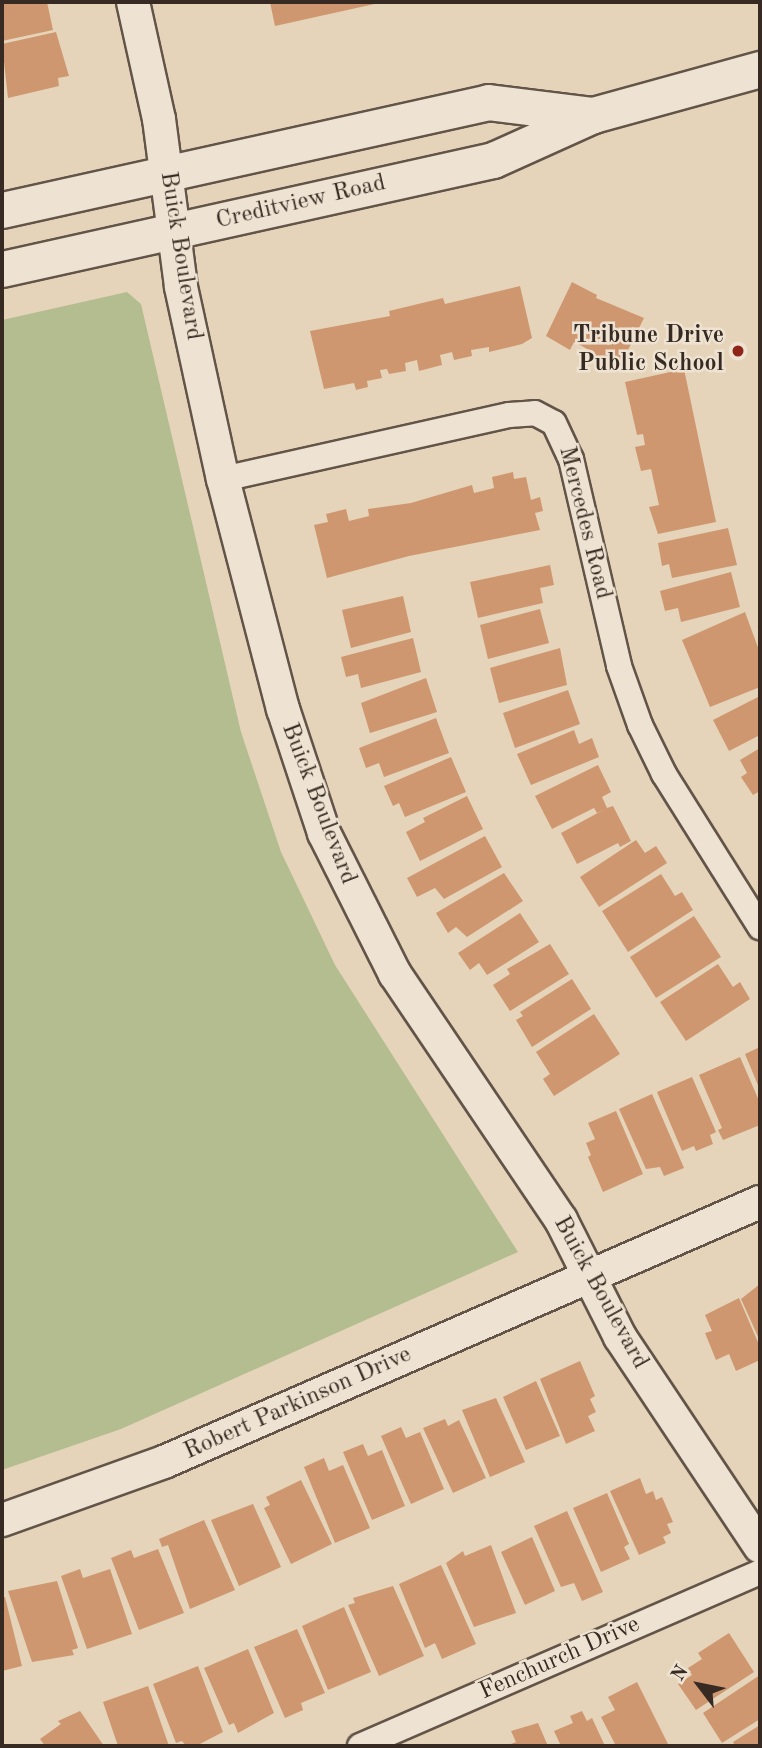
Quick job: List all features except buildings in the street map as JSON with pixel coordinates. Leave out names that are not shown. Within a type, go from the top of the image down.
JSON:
[{"type":"main road","name":"Creditview Road","points":[[2,269],[493,160],[593,115],[760,69]]},
{"type":"main road","name":"Creditview Road","points":[[2,210],[488,102],[593,115]]},
{"type":"street","name":"Buick Boulevard","points":[[133,2],[166,174],[174,231],[223,479],[298,759],[337,862],[395,974],[554,1209],[620,1337],[760,1547]]},
{"type":"street","name":"Mercedes Road","points":[[223,479],[509,415],[535,413],[554,423],[571,459],[618,666],[640,726],[664,774],[760,927]]},
{"type":"street","name":"Robert Parkinson Drive","points":[[2,1520],[164,1462],[760,1202]]},
{"type":"street","name":"Fenchurch Drive","points":[[360,1746],[760,1572]]},
{"type":"green space","points":[[127,292],[141,304],[241,732],[281,852],[335,965],[518,1252],[121,1429],[2,1470],[2,320]]},
{"type":"place","name":"Tribune Drive Public School","points":[[738,351]]}]
